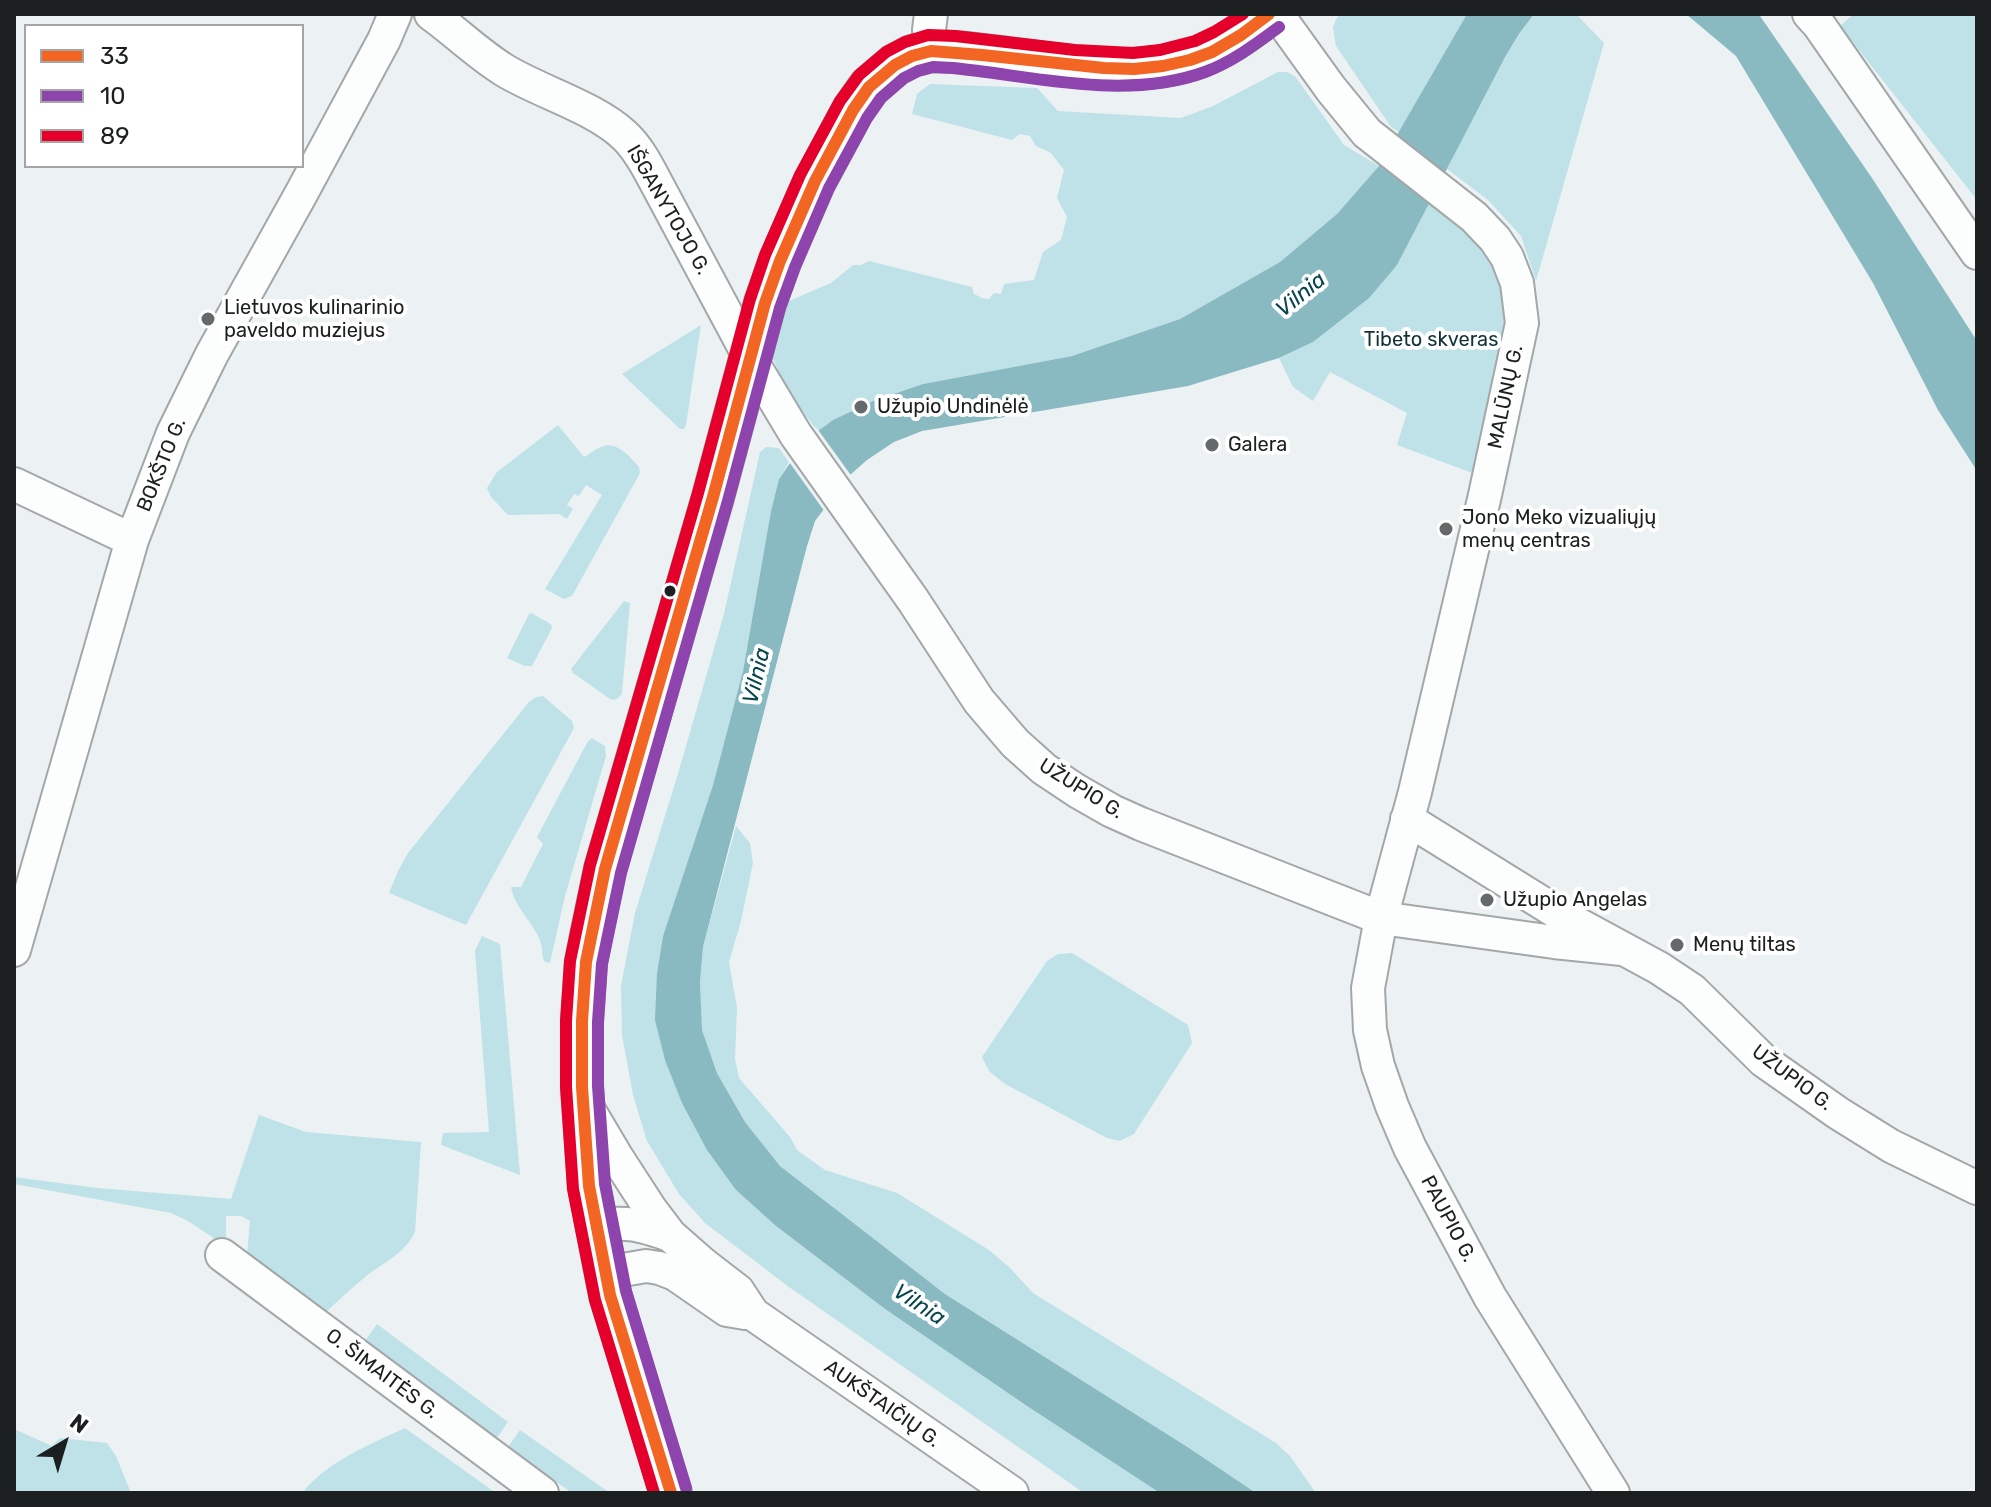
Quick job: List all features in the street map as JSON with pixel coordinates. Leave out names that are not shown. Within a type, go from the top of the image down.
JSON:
[{"type":"main road","points":[[671,1493],[626,1353],[605,1273],[589,1186],[583,1101],[586,962],[597,905],[626,797],[765,303],[780,261],[815,181],[853,110],[880,76],[912,56],[931,32],[980,53],[1093,67],[1164,67],[1191,60],[1232,41],[1269,14]]},
{"type":"street","name":"BOKŠTO G.","points":[[14,950],[132,540],[173,433],[212,354],[384,40],[395,14]]},
{"type":"street","name":"IŠGANYTOJO G.","points":[[431,14],[485,58],[520,79],[602,119],[638,150],[751,360]]},
{"type":"street","name":"MALŪNŲ G.","points":[[1277,14],[1367,133],[1474,217],[1495,239],[1507,257],[1517,283],[1522,323],[1485,495],[1407,819]]},
{"type":"street","points":[[1809,14],[1977,253]]},
{"type":"street","name":"UŽUPIO G.","points":[[751,360],[796,435],[913,600],[979,701],[1015,743],[1044,769],[1131,820],[1381,918],[1622,949]]},
{"type":"street","points":[[14,484],[132,540]]},
{"type":"street","points":[[1381,918],[1407,819]]},
{"type":"street","name":"UŽUPIO G.","points":[[1407,819],[1692,990],[1764,1061],[1838,1113],[1891,1146],[1977,1188]]},
{"type":"street","name":"PAUPIO G.","points":[[1381,918],[1368,988],[1370,1030],[1392,1106],[1410,1148],[1490,1297],[1613,1493]]},
{"type":"street","name":"AUKŠTAIČIŲ G.","points":[[583,1101],[670,1235],[738,1291],[753,1314],[1012,1493]]},
{"type":"street","name":"AUKŠTAIČIŲ G.","points":[[596,1225],[640,1224],[670,1235]]},
{"type":"street","name":"O. ŠIMAITĖS G.","points":[[222,1255],[542,1493]]},
{"type":"street","name":"AUKŠTAIČIŲ G.","points":[[605,1273],[646,1266],[659,1268],[675,1274],[727,1310],[753,1314]]},
{"type":"green space","points":[[1340,14],[1467,14],[1399,132],[1391,127],[1336,46],[1333,28]]},
{"type":"green space","points":[[1534,14],[1576,14],[1604,43],[1536,281],[1521,236],[1488,200],[1447,169],[1498,69]]},
{"type":"green space","points":[[1854,14],[1977,14],[1977,200],[1840,26]]},
{"type":"green space","points":[[1278,72],[1295,76],[1344,145],[1379,166],[1337,214],[1280,262],[1180,319],[1072,356],[923,384],[873,401],[833,420],[818,431],[787,392],[768,346],[782,304],[831,283],[853,265],[869,261],[972,287],[974,294],[989,299],[994,293],[1001,294],[1004,284],[1034,280],[1043,252],[1061,240],[1067,217],[1057,198],[1064,170],[1051,153],[1036,146],[1030,136],[1020,134],[1012,140],[912,114],[917,94],[930,84],[1037,88],[1058,111],[1181,118],[1213,106]]},
{"type":"green space","name":"Tibeto skveras","points":[[1430,200],[1460,225],[1486,253],[1504,297],[1507,333],[1475,474],[1397,445],[1407,413],[1330,372],[1313,401],[1293,387],[1279,358],[1313,342],[1397,265]]},
{"type":"green space","points":[[701,325],[686,425],[680,429],[622,374]]},
{"type":"green space","points":[[558,425],[584,457],[599,448],[612,446],[631,459],[639,467],[640,473],[572,596],[564,599],[545,589],[602,495],[586,485],[579,496],[574,494],[567,505],[573,509],[567,519],[559,514],[508,515],[487,488],[497,472]]},
{"type":"green space","points":[[766,447],[779,448],[789,462],[779,479],[771,511],[743,671],[713,785],[663,936],[657,973],[736,1190],[776,1226],[885,1309],[1160,1493],[1084,1493],[789,1287],[705,1223],[679,1194],[647,1141],[633,1095],[622,1035],[621,986],[635,913],[724,614],[760,452]]},
{"type":"green space","points":[[624,601],[630,603],[622,693],[618,699],[612,700],[571,669]]},
{"type":"green space","points":[[531,613],[552,626],[532,666],[525,666],[507,658]]},
{"type":"green space","points":[[543,696],[572,721],[574,728],[466,925],[389,893],[408,853],[529,702]]},
{"type":"green space","points":[[592,738],[605,746],[606,756],[565,896],[550,963],[545,962],[535,930],[517,903],[511,887],[521,887],[543,844],[537,837]]},
{"type":"green space","points":[[736,826],[750,843],[753,863],[729,962],[737,1008],[735,1059],[739,1078],[790,1137],[797,1150],[825,1170],[897,1193],[989,1250],[1033,1293],[1276,1443],[1290,1456],[1316,1493],[1256,1493],[945,1294],[780,1166],[745,1122],[717,1073],[702,1030],[700,982],[703,947]]},
{"type":"green space","points":[[482,936],[500,944],[520,1175],[441,1145],[443,1133],[489,1132],[475,951]]},
{"type":"green space","points":[[1072,953],[1188,1025],[1192,1043],[1134,1134],[1120,1141],[1107,1138],[1005,1084],[989,1071],[982,1057],[1047,961],[1058,954]]},
{"type":"green space","points":[[259,1115],[306,1132],[421,1142],[415,1232],[411,1240],[325,1313],[247,1254],[250,1221],[241,1216],[226,1216],[226,1237],[221,1243],[171,1213],[14,1184],[14,1177],[98,1188],[231,1199]]},
{"type":"green space","points":[[377,1324],[508,1422],[496,1439],[365,1341]]},
{"type":"green space","points":[[405,1428],[496,1493],[302,1493],[336,1463]]},
{"type":"green space","points":[[14,1429],[52,1446],[60,1438],[107,1443],[116,1456],[131,1493],[14,1493]]},
{"type":"green space","points":[[520,1430],[610,1493],[572,1493],[508,1447]]},
{"type":"water","name":"Vilnia","points":[[1467,14],[1534,14],[1505,57],[1397,265],[1369,298],[1313,342],[1279,358],[1188,386],[922,431],[894,442],[850,475],[815,521],[807,546],[703,947],[700,982],[702,1030],[717,1073],[745,1122],[780,1166],[945,1294],[1256,1493],[1160,1493],[885,1309],[776,1226],[736,1190],[707,1150],[682,1103],[665,1060],[655,1020],[657,973],[663,936],[713,785],[743,671],[779,479],[799,450],[833,420],[873,401],[923,384],[1072,356],[1180,319],[1280,262],[1337,214],[1379,166]]},
{"type":"water","points":[[1686,14],[1760,16],[1872,178],[1977,341],[1977,471],[1938,410],[1873,283],[1736,56]]},
{"type":"pier","points":[[816,427],[853,478],[825,512],[787,459]]},
{"type":"transit line","name":"89","points":[[654,1493],[595,1300],[573,1189],[566,1087],[570,961],[590,865],[765,255],[800,175],[840,101],[859,75],[886,52],[905,42],[928,35],[955,36],[1075,50],[1133,53],[1195,41],[1243,14]]},
{"type":"transit line","name":"33","points":[[671,1493],[610,1295],[589,1186],[582,1087],[586,962],[605,869],[713,497],[765,303],[780,261],[815,181],[853,110],[869,87],[895,65],[912,56],[931,51],[1104,68],[1163,66],[1212,52],[1269,14]]},
{"type":"transit line","name":"10","points":[[686,1488],[626,1291],[605,1184],[598,1086],[602,964],[621,873],[780,308],[795,267],[829,188],[867,118],[881,98],[904,78],[918,71],[933,67],[953,68],[1079,84],[1143,85],[1175,80],[1215,68],[1279,27]]},
{"type":"place","name":"Lietuvos kulinarinio paveldo muziejus","points":[[208,319]]},
{"type":"place","name":"Užupio Undinėlė","points":[[861,407]]},
{"type":"place","name":"Galera","points":[[1212,445]]},
{"type":"place","name":"Jono Meko vizualiųjų menų centras","points":[[1446,529]]},
{"type":"place","name":"Užupio Angelas","points":[[1487,900]]},
{"type":"place","name":"Menų tiltas","points":[[1677,945]]}]
